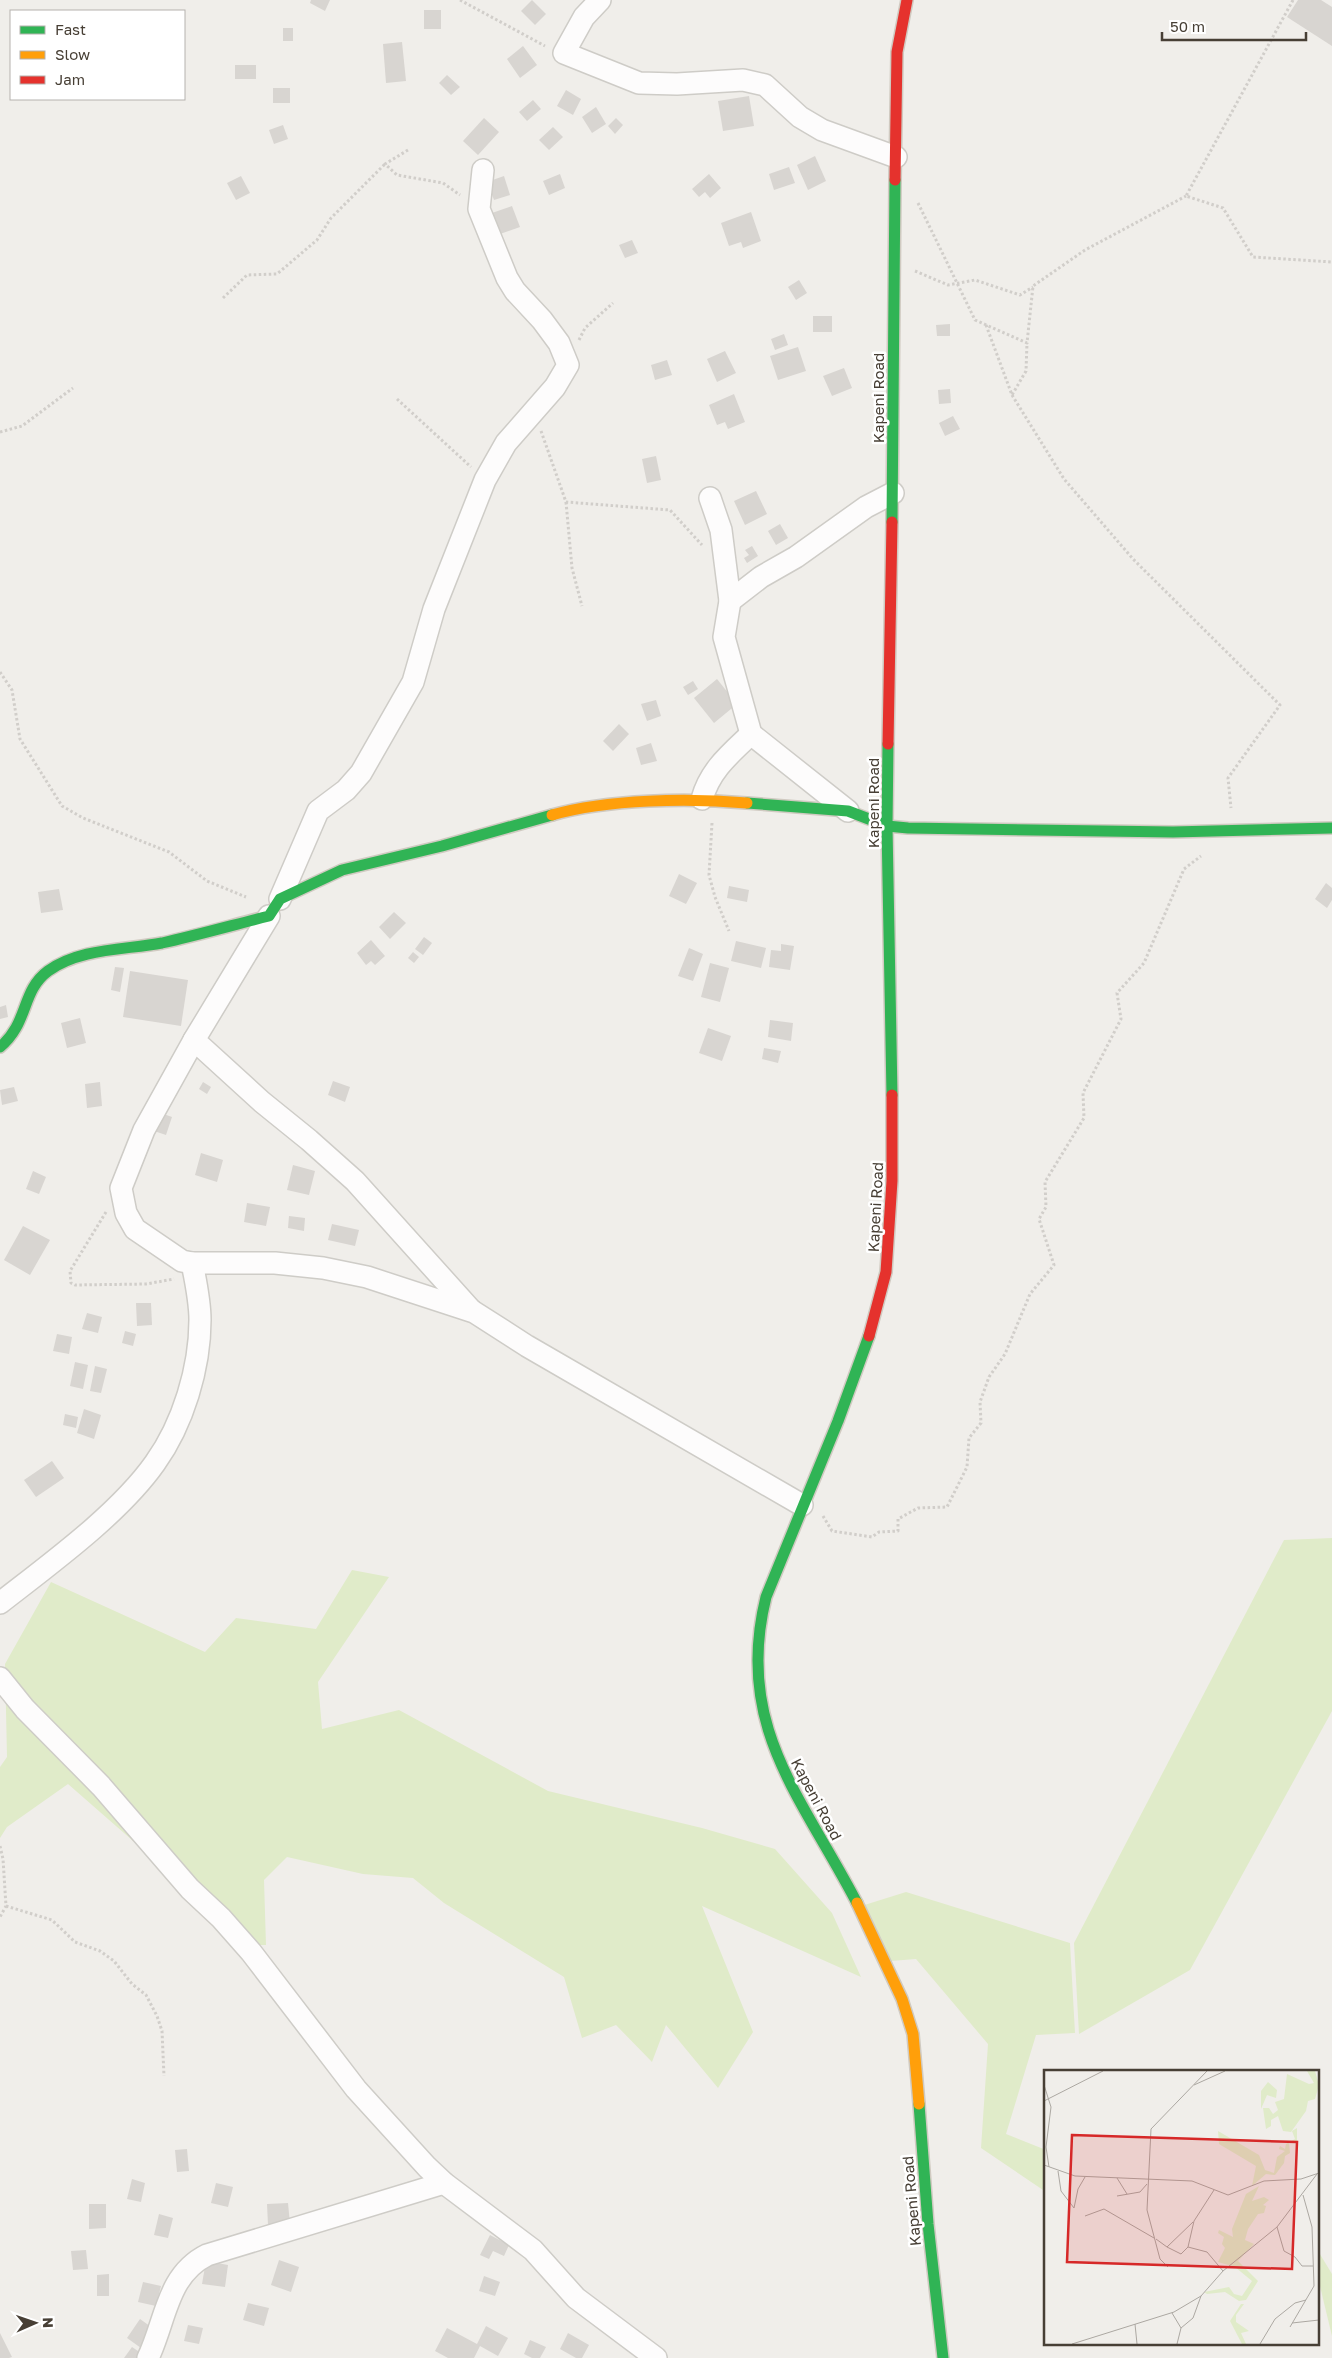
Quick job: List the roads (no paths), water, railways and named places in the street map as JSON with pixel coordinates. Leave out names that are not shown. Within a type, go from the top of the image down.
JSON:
[{"type":"main road","name":"Kapeni Road","points":[[907,0],[897,52],[893,493],[887,826],[891,936],[892,1181],[886,1272],[869,1336],[838,1421],[778,1564],[761,1617],[757,1661],[759,1690],[765,1720],[775,1752],[791,1789],[851,1891],[873,1933],[902,1999],[913,2034],[928,2224],[943,2358]]},
{"type":"main road","points":[[0,1047],[17,1032],[31,988],[58,965],[92,955],[162,943],[274,908],[342,870],[442,846],[565,811],[609,805],[708,799],[848,811],[887,826],[1088,833],[1233,832],[1332,828]]},
{"type":"street","points":[[600,0],[584,17],[564,52],[639,83],[677,84],[743,80],[765,85],[800,117],[822,130],[896,157]]},
{"type":"street","points":[[483,170],[479,209],[507,278],[515,291],[542,320],[559,343],[568,365],[555,387],[506,444],[485,480],[434,609],[414,682],[361,773],[346,790],[318,811],[274,908],[194,1040],[144,1130],[121,1188],[126,1213],[135,1229],[189,1263],[276,1263],[323,1268],[368,1276],[474,1312],[527,1346],[802,1505]]},
{"type":"street","points":[[730,601],[761,577],[796,557],[866,507],[893,493]]},
{"type":"street","points":[[710,498],[721,530],[730,601],[724,637],[751,734],[848,811]]},
{"type":"street","points":[[708,799],[706,784],[718,765],[751,734]]},
{"type":"street","points":[[194,1040],[262,1102],[355,1181],[474,1312]]},
{"type":"street","points":[[0,1602],[63,1553],[139,1484],[169,1441],[186,1397],[197,1353],[200,1318],[189,1263]]},
{"type":"street","points":[[0,1678],[25,1709],[101,1786],[190,1888],[245,1945],[356,2089],[444,2183],[533,2250],[576,2298],[656,2358]]},
{"type":"street","points":[[148,2358],[168,2302],[183,2272],[193,2262],[207,2255],[444,2183]]}]
